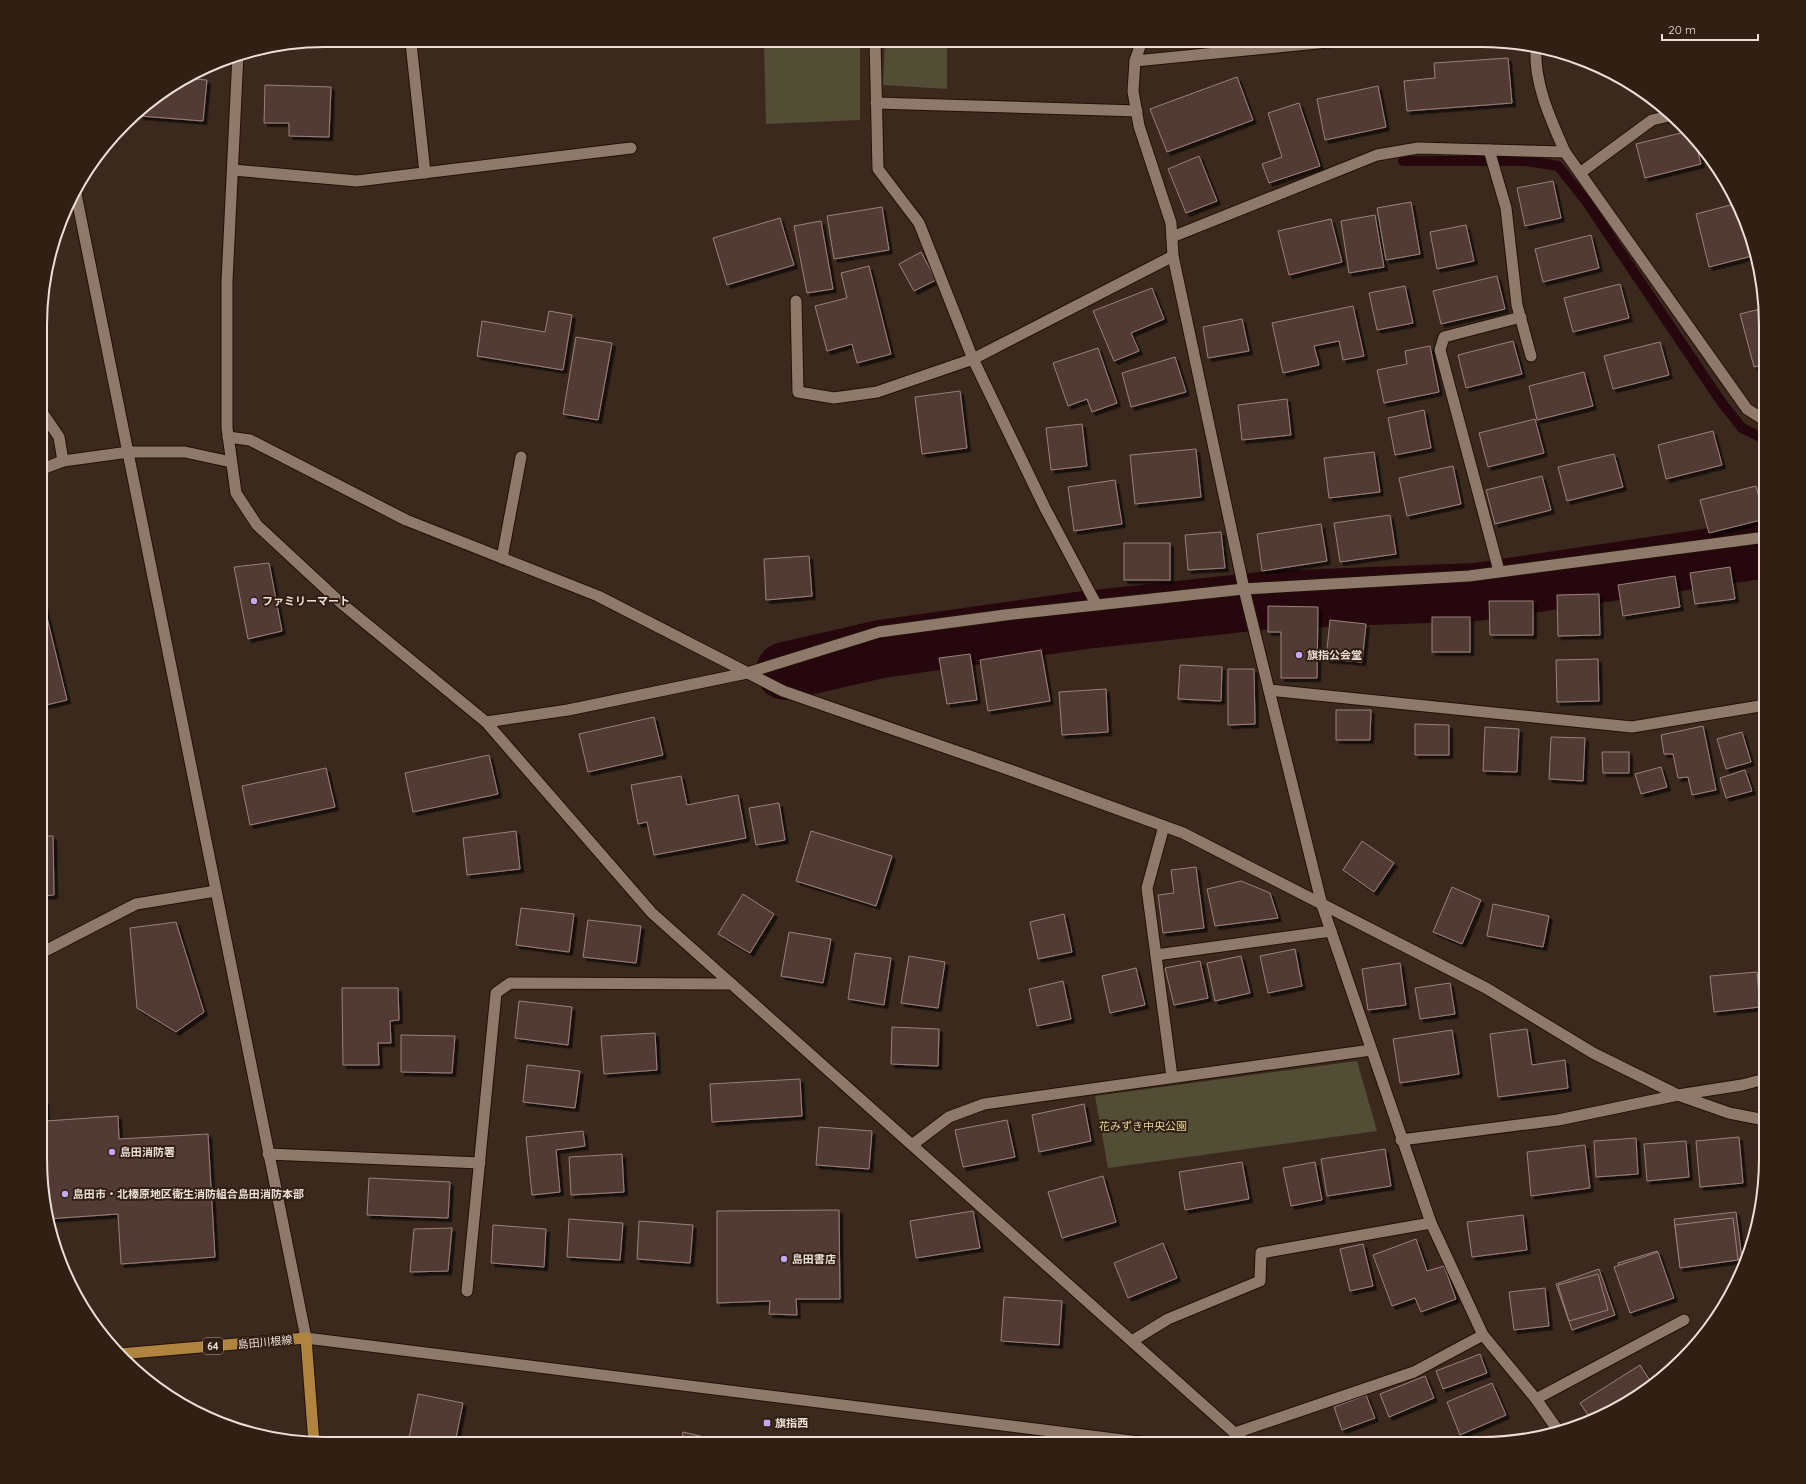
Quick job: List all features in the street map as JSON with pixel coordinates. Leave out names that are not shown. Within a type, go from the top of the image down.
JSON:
[{"type":"main road","name":"島田川根線","points":[[126,1353],[306,1338],[313,1436]]},
{"type":"street","points":[[411,47],[426,173]]},
{"type":"street","points":[[875,47],[878,169],[919,223],[973,359],[1045,508],[1096,604]]},
{"type":"street","points":[[1140,47],[1135,61],[1133,91],[1139,126],[1171,223],[1173,256],[1244,589],[1322,905],[1401,1140],[1431,1223],[1483,1335],[1536,1399],[1556,1427]]},
{"type":"street","points":[[1135,61],[1270,47]]},
{"type":"street","points":[[1536,52],[1535,63],[1548,112],[1565,152],[1747,409],[1759,417]]},
{"type":"street","points":[[238,61],[227,281],[227,428],[236,493],[256,525],[341,603],[486,722],[652,913],[1239,1437]]},
{"type":"street","points":[[876,102],[1137,110]]},
{"type":"street","points":[[1580,173],[1652,120],[1665,117]]},
{"type":"street","points":[[233,170],[357,181],[632,148]]},
{"type":"street","points":[[1172,237],[1377,156],[1418,148],[1565,152]]},
{"type":"street","points":[[1489,150],[1506,208],[1517,305],[1531,356]]},
{"type":"street","points":[[77,200],[306,1338],[1099,1437]]},
{"type":"street","points":[[796,301],[798,392],[834,398],[877,392],[973,359],[1173,256]]},
{"type":"street","points":[[1499,571],[1440,350],[1444,337],[1521,317]]},
{"type":"street","points":[[47,420],[59,438],[63,461]]},
{"type":"street","points":[[228,438],[250,440],[406,520],[598,596],[783,691],[1013,771],[1183,833],[1486,988],[1593,1053],[1678,1094],[1729,1113],[1759,1119]]},
{"type":"street","points":[[47,467],[63,461],[129,452],[186,452],[231,462]]},
{"type":"street","points":[[502,558],[521,457]]},
{"type":"street","points":[[486,722],[568,710],[747,673],[879,632],[1096,604],[1244,589],[1469,576],[1759,538]]},
{"type":"street","points":[[1269,690],[1632,728],[1759,706]]},
{"type":"street","points":[[1164,826],[1147,888],[1172,1077]]},
{"type":"street","points":[[47,950],[136,904],[216,891]]},
{"type":"street","points":[[1156,955],[1331,931]]},
{"type":"street","points":[[467,1291],[496,993],[510,983],[732,984]]},
{"type":"street","points":[[912,1145],[949,1117],[984,1104],[1371,1050]]},
{"type":"street","points":[[1401,1140],[1558,1120],[1678,1094],[1742,1085],[1759,1081]]},
{"type":"street","points":[[268,1154],[480,1163]]},
{"type":"street","points":[[1132,1341],[1168,1319],[1260,1281],[1261,1253],[1431,1223]]},
{"type":"street","points":[[1536,1399],[1684,1320]]},
{"type":"street","points":[[1235,1433],[1414,1372],[1483,1335]]},
{"type":"green space","points":[[764,47],[860,47],[860,120],[766,124]]},
{"type":"green space","points":[[885,47],[947,47],[947,89],[883,85]]},
{"type":"green space","name":"花みずき中央公園","points":[[1357,1061],[1377,1131],[1108,1168],[1095,1096]]},
{"type":"building","points":[[1508,58],[1512,103],[1407,111],[1404,81],[1435,78],[1434,63]]},
{"type":"building","points":[[1237,77],[1253,120],[1167,152],[1150,109]]},
{"type":"building","points":[[196,79],[207,80],[203,121],[142,116],[156,104]]},
{"type":"building","points":[[265,85],[331,87],[329,137],[289,136],[289,123],[264,123]]},
{"type":"building","points":[[1378,86],[1386,127],[1325,140],[1317,99]]},
{"type":"building","points":[[1299,103],[1320,166],[1269,183],[1262,164],[1282,157],[1268,113]]},
{"type":"building","points":[[1682,133],[1698,151],[1701,164],[1645,178],[1636,144]]},
{"type":"building","points":[[1199,156],[1217,201],[1186,213],[1168,169]]},
{"type":"building","points":[[1553,181],[1561,218],[1525,226],[1517,188]]},
{"type":"building","points":[[1411,202],[1420,254],[1386,260],[1377,208]]},
{"type":"building","points":[[1731,205],[1738,219],[1751,256],[1709,267],[1696,214]]},
{"type":"building","points":[[882,207],[889,250],[834,259],[827,216]]},
{"type":"building","points":[[1375,215],[1384,267],[1349,273],[1341,221]]},
{"type":"building","points":[[780,218],[794,265],[727,285],[713,238]]},
{"type":"building","points":[[1331,219],[1342,262],[1289,275],[1278,231]]},
{"type":"building","points":[[821,221],[833,289],[807,293],[794,226]]},
{"type":"building","points":[[1466,225],[1474,261],[1437,269],[1430,232]]},
{"type":"building","points":[[1591,235],[1599,268],[1543,282],[1535,249]]},
{"type":"building","points":[[921,252],[936,280],[914,291],[899,264]]},
{"type":"building","points":[[869,266],[891,354],[857,363],[852,344],[827,351],[815,306],[847,298],[841,273]]},
{"type":"building","points":[[1497,276],[1505,309],[1441,324],[1433,291]]},
{"type":"building","points":[[1620,284],[1629,318],[1573,332],[1564,298]]},
{"type":"building","points":[[1405,286],[1413,323],[1377,330],[1369,293]]},
{"type":"building","points":[[1152,288],[1164,319],[1131,333],[1139,351],[1114,361],[1093,311]]},
{"type":"building","points":[[1353,306],[1364,356],[1343,360],[1339,341],[1314,346],[1319,365],[1283,373],[1272,323]]},
{"type":"building","points":[[1758,309],[1759,366],[1754,367],[1740,314]]},
{"type":"building","points":[[549,311],[572,315],[563,370],[477,356],[482,321],[545,332]]},
{"type":"building","points":[[1242,319],[1249,351],[1208,358],[1203,327]]},
{"type":"building","points":[[576,337],[612,343],[598,420],[563,414]]},
{"type":"building","points":[[1513,341],[1522,374],[1466,388],[1458,355]]},
{"type":"building","points":[[1660,342],[1669,375],[1613,389],[1604,356]]},
{"type":"building","points":[[1430,346],[1439,392],[1384,403],[1377,370],[1407,364],[1405,351]]},
{"type":"building","points":[[1098,348],[1117,403],[1092,412],[1087,399],[1068,406],[1053,363]]},
{"type":"building","points":[[1175,357],[1186,392],[1131,407],[1122,373]]},
{"type":"building","points":[[1584,372],[1593,406],[1537,420],[1529,386]]},
{"type":"building","points":[[960,391],[967,448],[922,454],[915,397]]},
{"type":"building","points":[[1287,399],[1291,435],[1242,440],[1238,405]]},
{"type":"building","points":[[1424,410],[1431,448],[1395,455],[1388,418]]},
{"type":"building","points":[[1535,419],[1544,453],[1488,467],[1479,433]]},
{"type":"building","points":[[1082,424],[1087,466],[1051,470],[1046,428]]},
{"type":"building","points":[[1713,431],[1722,465],[1666,479],[1658,445]]},
{"type":"building","points":[[1196,449],[1201,497],[1135,504],[1130,455]]},
{"type":"building","points":[[1374,452],[1380,492],[1329,498],[1324,458]]},
{"type":"building","points":[[1614,454],[1623,487],[1567,501],[1558,467]]},
{"type":"building","points":[[1453,466],[1461,504],[1407,516],[1399,478]]},
{"type":"building","points":[[1542,476],[1551,510],[1495,524],[1486,490]]},
{"type":"building","points":[[1115,480],[1122,524],[1074,531],[1068,487]]},
{"type":"building","points":[[1756,486],[1759,497],[1759,520],[1709,533],[1700,500]]},
{"type":"building","points":[[1390,515],[1396,554],[1340,562],[1334,523]]},
{"type":"building","points":[[1321,524],[1327,561],[1262,571],[1257,534]]},
{"type":"building","points":[[1221,532],[1225,568],[1188,570],[1185,535]]},
{"type":"building","points":[[1124,543],[1170,543],[1170,580],[1124,580]]},
{"type":"building","points":[[809,556],[812,596],[766,600],[764,559]]},
{"type":"building","points":[[269,563],[282,631],[248,639],[234,567]]},
{"type":"building","points":[[1730,567],[1735,599],[1695,604],[1690,573]]},
{"type":"building","points":[[1675,576],[1680,607],[1623,616],[1618,585]]},
{"type":"building","points":[[1599,594],[1600,635],[1558,636],[1557,595]]},
{"type":"building","points":[[1489,601],[1533,601],[1533,635],[1490,635]]},
{"type":"building","name":"旗指公会堂","points":[[1268,606],[1318,607],[1317,678],[1281,678],[1281,632],[1268,632]]},
{"type":"building","points":[[1432,617],[1470,617],[1470,652],[1432,652]]},
{"type":"building","points":[[47,618],[67,700],[47,705]]},
{"type":"building","points":[[1330,620],[1366,624],[1362,662],[1326,659]]},
{"type":"building","points":[[1041,650],[1050,701],[988,711],[980,660]]},
{"type":"building","points":[[970,654],[977,700],[947,704],[939,658]]},
{"type":"building","points":[[1598,659],[1599,701],[1557,702],[1556,660]]},
{"type":"building","points":[[1180,665],[1222,667],[1221,701],[1178,699]]},
{"type":"building","points":[[1228,669],[1254,669],[1255,724],[1228,725]]},
{"type":"building","points":[[1106,689],[1108,732],[1062,735],[1059,692]]},
{"type":"building","points":[[1336,710],[1371,710],[1370,740],[1336,740]]},
{"type":"building","points":[[654,717],[663,755],[588,772],[579,734]]},
{"type":"building","points":[[1415,724],[1449,725],[1449,755],[1415,755]]},
{"type":"building","points":[[1703,726],[1716,790],[1692,795],[1688,777],[1678,778],[1673,754],[1664,754],[1661,735]]},
{"type":"building","points":[[1485,727],[1519,729],[1517,772],[1483,771]]},
{"type":"building","points":[[1742,732],[1751,762],[1726,769],[1717,739]]},
{"type":"building","points":[[1551,737],[1585,738],[1583,781],[1549,779]]},
{"type":"building","points":[[1602,752],[1629,752],[1629,773],[1603,773]]},
{"type":"building","points":[[489,755],[498,794],[413,812],[405,773]]},
{"type":"building","points":[[1661,767],[1667,787],[1641,794],[1635,774]]},
{"type":"building","points":[[326,768],[335,807],[250,825],[242,786]]},
{"type":"building","points":[[1745,770],[1752,791],[1726,798],[1720,778]]},
{"type":"building","points":[[681,776],[687,805],[738,795],[746,838],[654,855],[647,822],[638,824],[631,785]]},
{"type":"building","points":[[779,803],[785,840],[756,845],[749,808]]},
{"type":"building","points":[[516,831],[520,869],[467,875],[463,838]]},
{"type":"building","points":[[811,831],[892,856],[876,906],[796,881]]},
{"type":"building","points":[[47,836],[53,836],[54,895],[47,896]]},
{"type":"building","points":[[1362,841],[1394,863],[1374,892],[1343,870]]},
{"type":"building","points":[[1196,867],[1204,928],[1163,933],[1158,895],[1174,893],[1171,870]]},
{"type":"building","points":[[1241,881],[1270,893],[1278,918],[1215,926],[1207,889]]},
{"type":"building","points":[[1452,887],[1481,900],[1462,944],[1433,932]]},
{"type":"building","points":[[743,894],[774,914],[750,953],[718,934]]},
{"type":"building","points":[[1493,904],[1549,916],[1543,947],[1487,936]]},
{"type":"building","points":[[521,908],[574,914],[569,952],[516,945]]},
{"type":"building","points":[[1064,914],[1072,952],[1038,959],[1030,922]]},
{"type":"building","points":[[588,920],[641,926],[636,963],[583,957]]},
{"type":"building","points":[[176,922],[204,1012],[176,1032],[137,1008],[130,928]]},
{"type":"building","points":[[789,932],[831,939],[823,983],[781,976]]},
{"type":"building","points":[[1295,949],[1302,986],[1268,993],[1260,956]]},
{"type":"building","points":[[855,953],[891,958],[884,1005],[848,999]]},
{"type":"building","points":[[909,956],[945,962],[938,1008],[901,1003]]},
{"type":"building","points":[[1241,956],[1250,993],[1215,1001],[1207,963]]},
{"type":"building","points":[[1200,961],[1208,998],[1174,1005],[1165,968]]},
{"type":"building","points":[[1400,963],[1406,1005],[1368,1010],[1362,969]]},
{"type":"building","points":[[1136,968],[1145,1005],[1110,1013],[1102,976]]},
{"type":"building","points":[[1757,972],[1759,1007],[1714,1012],[1710,976]]},
{"type":"building","points":[[1063,981],[1071,1019],[1037,1026],[1029,989]]},
{"type":"building","points":[[1450,983],[1455,1014],[1420,1019],[1415,988]]},
{"type":"building","points":[[342,988],[398,988],[399,1020],[390,1021],[391,1043],[378,1043],[379,1065],[343,1065]]},
{"type":"building","points":[[519,1001],[572,1007],[568,1045],[515,1038]]},
{"type":"building","points":[[892,1027],[939,1029],[938,1066],[891,1064]]},
{"type":"building","points":[[1527,1029],[1532,1065],[1565,1060],[1568,1088],[1498,1097],[1490,1034]]},
{"type":"building","points":[[1452,1030],[1459,1074],[1400,1083],[1393,1039]]},
{"type":"building","points":[[655,1033],[657,1070],[604,1074],[601,1036]]},
{"type":"building","points":[[401,1035],[455,1036],[452,1073],[401,1072]]},
{"type":"building","points":[[527,1065],[580,1071],[575,1108],[523,1102]]},
{"type":"building","points":[[800,1079],[802,1116],[712,1122],[710,1084]]},
{"type":"building","points":[[1084,1104],[1091,1141],[1039,1152],[1032,1115]]},
{"type":"building","points":[[118,1116],[119,1139],[208,1134],[215,1257],[121,1264],[118,1214],[53,1219],[49,1195],[47,1121]]},
{"type":"building","points":[[1007,1120],[1015,1157],[963,1167],[955,1130]]},
{"type":"building","points":[[819,1127],[872,1131],[869,1169],[816,1165]]},
{"type":"building","points":[[583,1131],[585,1146],[556,1150],[560,1192],[532,1195],[526,1137]]},
{"type":"building","points":[[1739,1137],[1743,1183],[1700,1187],[1696,1141]]},
{"type":"building","points":[[1636,1138],[1638,1174],[1596,1177],[1594,1141]]},
{"type":"building","points":[[1686,1141],[1689,1177],[1647,1181],[1644,1144]]},
{"type":"building","points":[[1585,1145],[1590,1188],[1531,1196],[1527,1152]]},
{"type":"building","points":[[1385,1149],[1391,1186],[1327,1196],[1321,1159]]},
{"type":"building","points":[[622,1154],[624,1192],[571,1195],[569,1157]]},
{"type":"building","points":[[1242,1162],[1249,1199],[1185,1210],[1179,1172]]},
{"type":"building","points":[[1315,1162],[1322,1200],[1291,1206],[1283,1168]]},
{"type":"building","points":[[1103,1176],[1116,1222],[1062,1238],[1048,1192]]},
{"type":"building","points":[[369,1178],[450,1182],[448,1218],[367,1215]]},
{"type":"building","points":[[839,1210],[840,1299],[796,1299],[797,1315],[769,1314],[770,1301],[717,1303],[717,1211]]},
{"type":"building","points":[[973,1211],[980,1248],[916,1258],[910,1221]]},
{"type":"building","points":[[1736,1212],[1742,1255],[1740,1259],[1680,1267],[1674,1219]]},
{"type":"building","points":[[1523,1215],[1527,1250],[1472,1257],[1467,1222]]},
{"type":"building","points":[[1733,1218],[1738,1260],[1680,1268],[1675,1225]]},
{"type":"building","points":[[569,1219],[623,1223],[620,1260],[567,1257]]},
{"type":"building","points":[[639,1221],[693,1225],[690,1263],[637,1259]]},
{"type":"building","points":[[493,1225],[546,1229],[544,1267],[491,1263]]},
{"type":"building","points":[[452,1228],[448,1271],[410,1272],[414,1229]]},
{"type":"building","points":[[1416,1239],[1427,1271],[1444,1266],[1456,1299],[1421,1312],[1415,1298],[1392,1306],[1373,1255]]},
{"type":"building","points":[[1163,1243],[1177,1278],[1128,1298],[1114,1263]]},
{"type":"building","points":[[1363,1244],[1373,1286],[1350,1291],[1340,1249]]},
{"type":"building","points":[[1657,1251],[1667,1288],[1628,1298],[1618,1263]]},
{"type":"building","points":[[1658,1252],[1674,1298],[1630,1313],[1614,1267]]},
{"type":"building","points":[[1599,1269],[1615,1315],[1572,1330],[1556,1284]]},
{"type":"building","points":[[1598,1274],[1608,1310],[1569,1321],[1558,1285]]},
{"type":"building","points":[[1545,1288],[1549,1326],[1514,1330],[1509,1292]]},
{"type":"building","points":[[1004,1297],[1062,1301],[1059,1345],[1001,1341]]},
{"type":"building","points":[[1480,1354],[1487,1373],[1443,1389],[1436,1371]]},
{"type":"building","points":[[1640,1365],[1650,1380],[1620,1400],[1588,1415],[1580,1403]]},
{"type":"building","points":[[1425,1376],[1434,1398],[1389,1417],[1380,1394]]},
{"type":"building","points":[[1492,1383],[1506,1415],[1460,1435],[1447,1402]]},
{"type":"building","points":[[418,1394],[463,1403],[456,1437],[409,1437]]},
{"type":"building","points":[[1366,1395],[1375,1418],[1342,1430],[1334,1407]]},
{"type":"building","points":[[683,1432],[704,1437],[682,1437]]},
{"type":"waterway","points":[[1403,161],[1526,161],[1558,166],[1586,201],[1722,403],[1742,428],[1759,436]]},
{"type":"waterway","points":[[785,671],[881,649],[1085,620],[1270,600],[1476,592],[1759,550]]},
{"type":"place","name":"ファミリーマート","points":[[254,601]]},
{"type":"place","name":"旗指公会堂","points":[[1299,655]]},
{"type":"place","name":"島田消防署","points":[[112,1152]]},
{"type":"place","name":"島田市・北榛原地区衛生消防組合島田消防本部","points":[[65,1194]]},
{"type":"place","name":"島田書店","points":[[784,1259]]},
{"type":"place","name":"旗指西","points":[[767,1423]]}]
